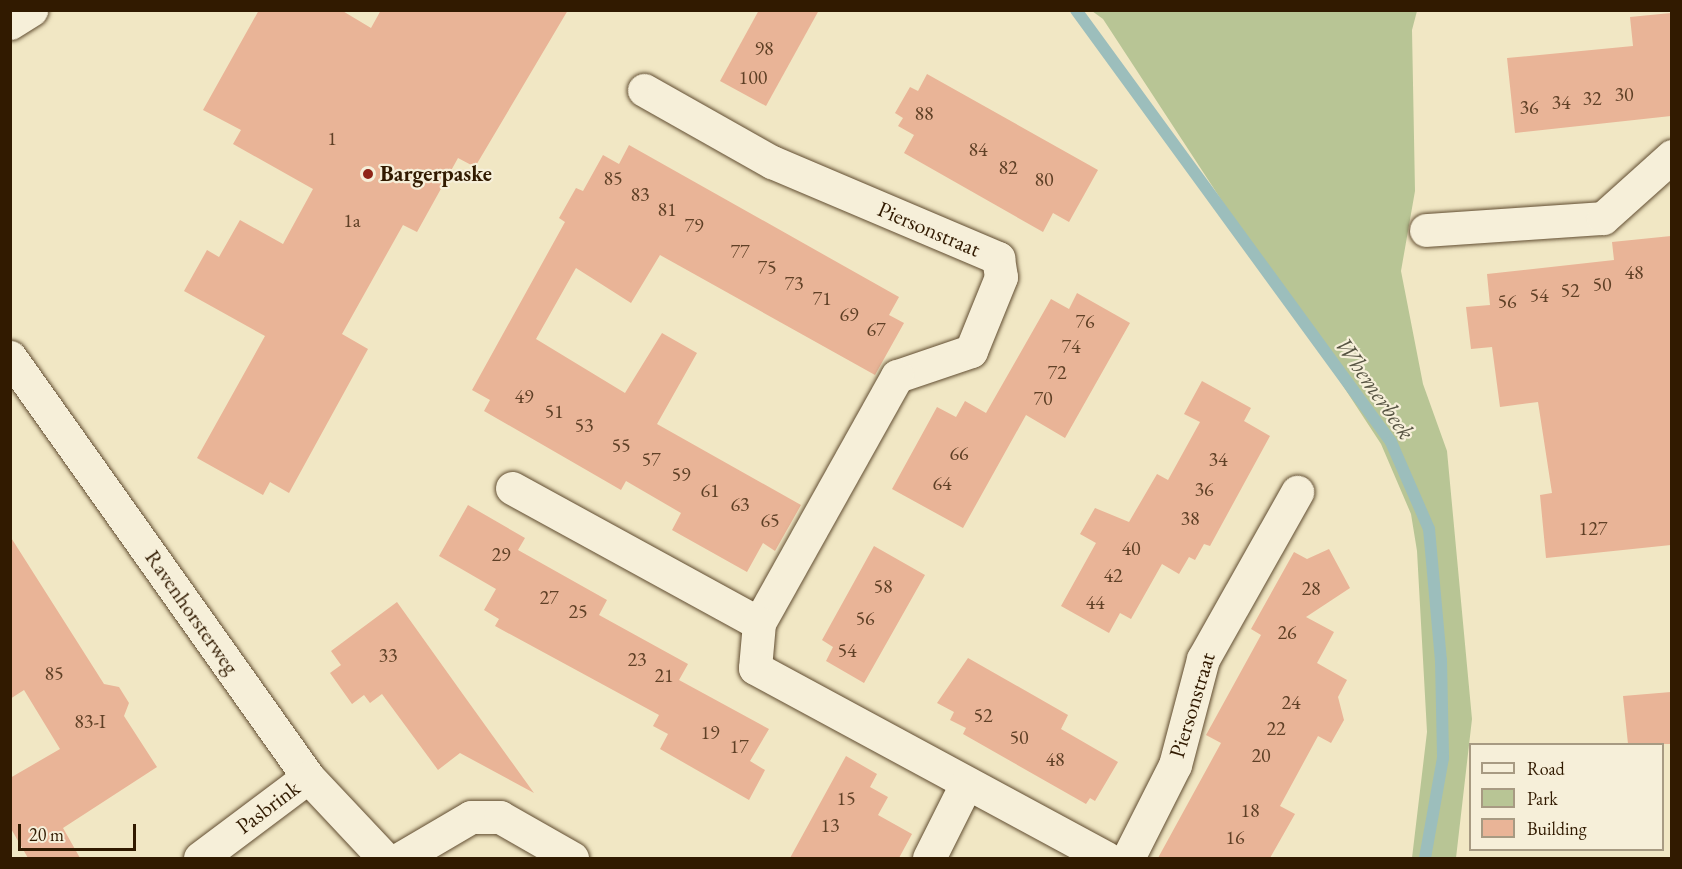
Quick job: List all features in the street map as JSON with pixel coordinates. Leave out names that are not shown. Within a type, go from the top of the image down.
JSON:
[{"type":"street","points":[[10,23],[31,10]]},
{"type":"street","name":"Piersonstraat","points":[[644,90],[772,162],[998,258],[1001,277],[971,351],[897,376],[759,623],[755,668],[1106,858]]},
{"type":"street","points":[[1426,230],[1603,218],[1671,156]]},
{"type":"street","name":"Ravenhorsterweg","points":[[10,357],[308,777],[384,858]]},
{"type":"street","points":[[512,488],[759,623]]},
{"type":"street","name":"Piersonstraat","points":[[1128,858],[1174,765],[1203,659],[1297,492]]},
{"type":"street","name":"Pasbrink","points":[[200,858],[308,777]]},
{"type":"street","points":[[929,858],[966,784]]},
{"type":"street","points":[[401,858],[471,817],[500,817],[572,858]]},
{"type":"green space","points":[[1092,11],[1417,11],[1412,30],[1415,191],[1401,271],[1423,384],[1447,451],[1472,719],[1456,858],[1412,858],[1427,732],[1417,551],[1411,514],[1381,444],[1103,19]]},
{"type":"building","name":"Bargerpaske","points":[[259,10],[341,10],[371,28],[381,10],[568,10],[475,167],[458,158],[417,232],[403,225],[342,334],[368,349],[289,493],[270,482],[263,495],[197,458],[265,336],[184,291],[207,250],[219,257],[240,220],[283,244],[313,189],[233,144],[241,130],[203,110]]},
{"type":"building","points":[[759,10],[819,10],[766,106],[720,81]]},
{"type":"building","points":[[1671,13],[1671,116],[1515,133],[1507,58],[1633,46],[1630,17]]},
{"type":"building","points":[[927,74],[1098,170],[1069,222],[1053,213],[1043,232],[904,153],[914,135],[898,126],[903,118],[895,113],[910,87],[918,91]]},
{"type":"building","points":[[629,145],[899,297],[889,315],[904,323],[875,375],[660,255],[631,303],[576,268],[536,339],[625,393],[662,333],[697,353],[657,424],[801,505],[775,551],[763,543],[747,572],[672,530],[681,513],[626,481],[621,490],[484,411],[490,400],[472,390],[565,222],[559,218],[576,188],[583,191],[603,155],[619,164]]},
{"type":"building","points":[[1671,236],[1671,545],[1546,558],[1540,495],[1552,493],[1538,402],[1500,407],[1492,347],[1471,349],[1466,307],[1490,305],[1487,274],[1614,260],[1612,242]]},
{"type":"building","points":[[1077,293],[1130,323],[1065,438],[1026,415],[963,528],[892,489],[937,407],[956,417],[965,401],[986,413],[1051,299],[1069,309]]},
{"type":"building","points":[[1202,381],[1251,408],[1244,421],[1270,436],[1210,546],[1204,544],[1195,560],[1189,557],[1179,574],[1162,564],[1131,619],[1120,613],[1109,633],[1061,606],[1096,543],[1080,534],[1095,508],[1129,522],[1157,474],[1168,480],[1200,422],[1184,414]]},
{"type":"building","points":[[468,505],[525,538],[518,550],[607,600],[599,615],[688,664],[679,680],[769,729],[750,761],[765,770],[749,800],[660,749],[668,734],[653,726],[659,715],[495,626],[499,619],[484,610],[496,589],[439,556]]},
{"type":"building","points":[[10,536],[104,684],[119,687],[129,703],[124,716],[157,767],[63,828],[80,858],[28,858],[10,827],[10,778],[60,749],[24,690],[10,699]]},
{"type":"building","points":[[874,546],[925,575],[864,683],[826,661],[833,647],[822,640]]},
{"type":"building","points":[[1329,549],[1350,588],[1306,617],[1334,632],[1317,663],[1347,680],[1338,697],[1344,720],[1331,743],[1318,736],[1280,806],[1295,814],[1270,858],[1158,858],[1221,743],[1206,735],[1261,635],[1251,629],[1294,552],[1307,559]]},
{"type":"building","points":[[397,602],[534,793],[460,753],[438,770],[382,694],[370,703],[364,695],[352,704],[330,673],[341,665],[331,651]]},
{"type":"building","points":[[968,658],[1068,715],[1061,729],[1118,762],[1095,801],[1090,798],[1086,804],[963,734],[966,728],[950,720],[954,712],[937,703]]},
{"type":"building","points":[[1671,692],[1671,744],[1628,743],[1623,696]]},
{"type":"building","points":[[846,756],[877,774],[870,787],[888,797],[878,815],[912,834],[899,858],[790,858]]},
{"type":"waterway","name":"Whemerbeek","points":[[1076,10],[1391,442],[1429,529],[1441,660],[1443,758],[1425,858]]},
{"type":"place","name":"Bargerpaske","points":[[368,174]]}]
